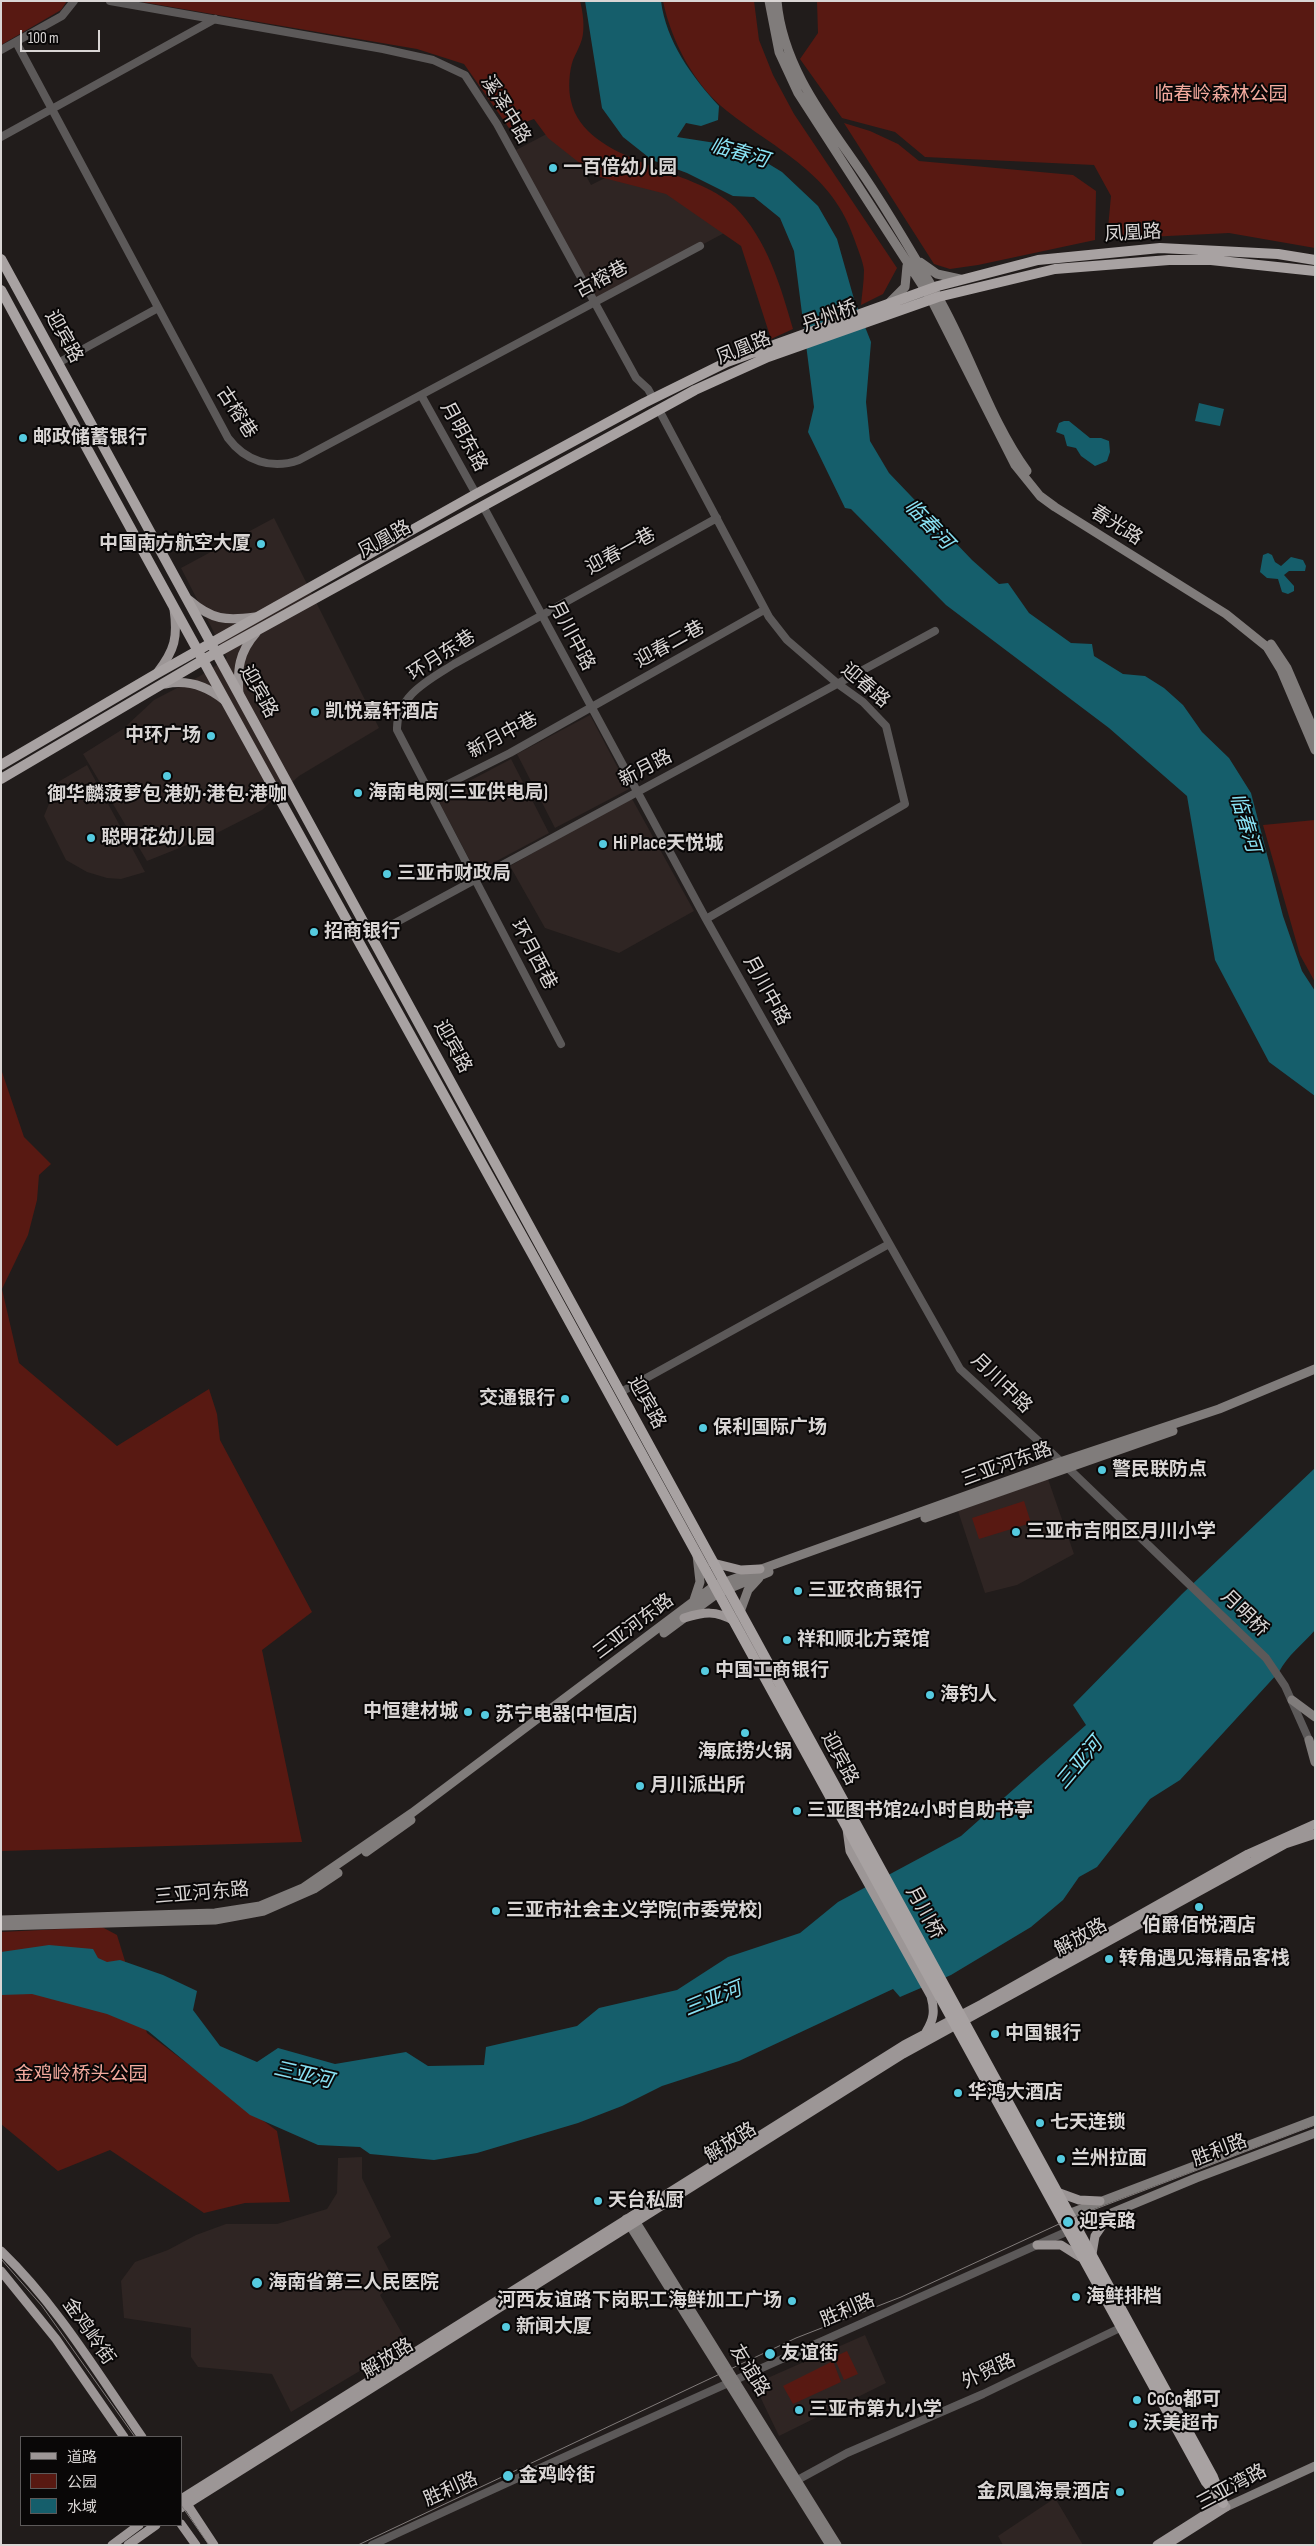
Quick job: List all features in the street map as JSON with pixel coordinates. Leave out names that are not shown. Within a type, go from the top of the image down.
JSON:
[{"type":"highway","name":"凤凰路","points":[[874,314],[931,294],[963,279],[1038,260],[1160,248],[1239,251],[1315,260]]},
{"type":"highway","name":"迎宾路","points":[[1,259],[621,1392],[713,1563],[734,1621],[863,1857]]},
{"type":"highway","name":"凤凰路","points":[[874,314],[887,304],[931,294],[1056,269],[1124,262],[1210,260],[1315,271]]},
{"type":"highway","name":"迎宾路","points":[[1,290],[200,656],[697,1554],[740,1612],[863,1857]]},
{"type":"highway","points":[[13,311],[26,304]]},
{"type":"highway","name":"丹州桥","points":[[794,343],[874,314]]},
{"type":"highway","points":[[22,328],[48,346]]},
{"type":"highway","name":"凤凰路","points":[[1,780],[162,684],[260,616],[476,494],[653,398],[727,362],[794,343]]},
{"type":"highway","name":"凤凰路","points":[[214,648],[259,629],[659,410],[724,376],[768,357],[794,343]]},
{"type":"highway","points":[[35,351],[39,345],[48,346]]},
{"type":"highway","name":"凤凰路","points":[[1,765],[156,674],[200,656]]},
{"type":"highway","name":"月川桥","points":[[863,1857],[938,1993]]},
{"type":"highway","points":[[938,1993],[957,2020],[1077,2227],[1213,2476],[1224,2505]]},
{"type":"highway","points":[[957,2020],[1058,2218],[1206,2482],[1224,2505]]},
{"type":"main road","points":[[769,1],[780,52],[798,93],[906,264],[931,294]]},
{"type":"main road","points":[[776,1],[778,16],[792,64],[811,98],[866,179],[916,259],[931,294]]},
{"type":"main road","points":[[916,259],[937,274],[963,279]]},
{"type":"main road","points":[[887,304],[905,287],[906,264]]},
{"type":"main road","name":"春光路","points":[[931,294],[1021,463],[1033,480],[1060,504],[1232,612],[1273,645],[1287,668],[1315,733]]},
{"type":"main road","name":"春光路","points":[[931,294],[1011,457],[1027,482],[1055,507],[1226,614],[1267,647],[1281,670],[1315,750]]},
{"type":"main road","points":[[186,598],[204,613],[218,618],[236,619],[260,616]]},
{"type":"main road","points":[[156,674],[167,660],[175,642],[176,626],[173,604]]},
{"type":"main road","points":[[239,695],[237,671],[241,656],[248,642],[259,629]]},
{"type":"main road","points":[[162,684],[177,682],[193,683],[212,690],[226,701]]},
{"type":"main road","name":"三亚河东路","points":[[1,1920],[215,1913],[260,1906],[303,1888],[412,1812],[692,1603],[721,1588],[762,1571],[1060,1462],[1219,1409],[1315,1369]]},
{"type":"main road","name":"三亚河东路","points":[[762,1571],[1069,1469],[1215,1416],[1315,1376]]},
{"type":"main road","points":[[692,1603],[700,1582],[697,1554]]},
{"type":"main road","points":[[713,1563],[741,1570],[762,1571]]},
{"type":"main road","points":[[740,1612],[748,1590],[762,1571]]},
{"type":"main road","name":"三亚河东路","points":[[1,1926],[215,1920],[264,1911],[314,1889],[684,1618],[721,1588]]},
{"type":"main road","points":[[684,1618],[710,1612],[725,1616],[734,1621]]},
{"type":"main road","points":[[1291,1697],[1315,1717]]},
{"type":"main road","points":[[1309,1740],[1315,1762]]},
{"type":"main road","name":"解放路","points":[[631,2220],[957,2020],[1248,1854],[1315,1824]]},
{"type":"main road","name":"解放路","points":[[183,2501],[631,2220],[926,2032],[957,2020],[1285,1844],[1315,1834]]},
{"type":"main road","points":[[926,2032],[934,2017],[938,1993]]},
{"type":"main road","name":"胜利路","points":[[1058,2218],[1315,2120]]},
{"type":"main road","name":"胜利路","points":[[1066,2232],[1196,2178],[1315,2133]]},
{"type":"main road","points":[[1057,2192],[1079,2200],[1100,2201]]},
{"type":"main road","points":[[1092,2254],[1095,2236],[1110,2214]]},
{"type":"main road","name":"友谊路","points":[[631,2220],[794,2481],[837,2545]]},
{"type":"main road","points":[[1037,2245],[1061,2245],[1080,2257]]},
{"type":"main road","name":"金鸡岭街","points":[[1,2251],[34,2285],[141,2436]]},
{"type":"main road","name":"金鸡岭街","points":[[1,2271],[56,2339],[123,2436]]},
{"type":"main road","name":"三亚湾路","points":[[1157,2545],[1224,2505],[1315,2466]]},
{"type":"main road","name":"友谊路","points":[[794,2481],[830,2545]]},
{"type":"main road","points":[[183,2501],[214,2545]]},
{"type":"main road","name":"三亚湾路","points":[[1166,2545],[1224,2505]]},
{"type":"main road","points":[[182,2525],[196,2545]]},
{"type":"main road","points":[[112,2545],[138,2526]]},
{"type":"main road","points":[[128,2545],[155,2526]]},
{"type":"street","points":[[1,50],[62,16],[74,1]]},
{"type":"street","name":"溪泽中路","points":[[110,1],[433,60],[465,75],[497,124],[636,378],[648,389],[653,398]]},
{"type":"street","points":[[1,137],[214,19]]},
{"type":"street","name":"古榕巷","points":[[16,42],[228,438],[243,453],[262,462],[281,464],[299,460],[700,246]]},
{"type":"street","points":[[58,363],[158,308]]},
{"type":"street","name":"月明东路","points":[[421,395],[476,494]]},
{"type":"street","name":"迎春路","points":[[659,410],[764,610],[787,640],[838,684],[863,702],[886,726],[905,804],[706,920]]},
{"type":"street","name":"月川中路","points":[[482,506],[706,920],[960,1369],[1069,1469]]},
{"type":"street","name":"迎春一巷","points":[[541,615],[717,518]]},
{"type":"street","name":"迎春二巷","points":[[591,707],[764,610]]},
{"type":"street","name":"环月东巷","points":[[475,880],[397,730],[400,707],[429,680],[541,615]]},
{"type":"street","name":"新月路","points":[[372,936],[935,631]]},
{"type":"street","name":"新月中巷","points":[[430,793],[591,707]]},
{"type":"street","name":"环月西巷","points":[[475,880],[561,1044]]},
{"type":"street","points":[[621,1392],[890,1244]]},
{"type":"street","name":"月明桥","points":[[1069,1469],[1266,1658],[1291,1697],[1309,1740]]},
{"type":"street","name":"胜利路","points":[[372,2545],[1066,2232]]},
{"type":"street","name":"外贸路","points":[[794,2481],[855,2450],[983,2394],[1120,2328]]},
{"type":"shaded area","points":[[560,127],[591,185],[621,170],[681,188],[728,231],[594,302],[516,150]]},
{"type":"shaded area","points":[[274,518],[379,728],[299,776],[262,810],[217,833],[147,861],[83,754],[123,729],[154,700],[200,676],[227,658],[181,568]]},
{"type":"shaded area","points":[[590,715],[629,789],[555,828],[517,754]]},
{"type":"shaded area","points":[[511,759],[549,833],[476,872],[437,798]]},
{"type":"shaded area","name":"聪明花幼儿园","points":[[87,765],[145,872],[121,879],[107,878],[87,872],[66,860],[44,816],[58,782]]},
{"type":"shaded area","points":[[631,797],[694,911],[619,953],[545,928],[510,866]]},
{"type":"shaded area","name":"三亚市吉阳区月川小学","points":[[1048,1479],[1074,1554],[1017,1585],[985,1593],[958,1511]]},
{"type":"shaded area","name":"海南省第三人民医院","points":[[362,2157],[362,2178],[391,2237],[377,2247],[393,2278],[392,2285],[380,2295],[406,2340],[400,2347],[291,2412],[272,2374],[198,2367],[191,2357],[191,2328],[124,2318],[121,2281],[135,2262],[168,2250],[196,2235],[226,2224],[277,2224],[327,2209],[337,2193],[338,2158]]},
{"type":"shaded area","name":"三亚市第九小学","points":[[865,2335],[886,2383],[779,2436],[754,2384]]},
{"type":"shaded area","points":[[1055,2498],[1083,2545],[1003,2545],[998,2536]]},
{"type":"green space","points":[[1,1],[67,1],[61,10],[1,45]]},
{"type":"green space","points":[[136,1],[580,1],[583,35],[573,60],[569,86],[571,101],[580,122],[597,139],[618,152],[694,182],[717,194],[735,207],[756,234],[764,249],[778,280],[793,329],[771,339],[741,246],[666,194],[596,176],[548,138],[534,119],[509,128],[464,64],[417,49]]},
{"type":"green space","points":[[663,1],[754,1],[759,40],[773,75],[794,114],[897,268],[883,294],[861,305],[864,274],[863,263],[845,218],[833,198],[819,181],[785,152],[715,101],[695,76],[678,47]]},
{"type":"green space","name":"临春岭森林公园","points":[[817,1],[1315,1],[1315,248],[1229,233],[1107,239],[1111,196],[1094,165],[925,157],[895,132],[842,118],[800,59],[818,33]]},
{"type":"green space","points":[[844,123],[870,131],[898,144],[919,161],[1073,175],[1096,191],[1095,240],[978,265],[950,269],[934,264]]},
{"type":"green space","points":[[1315,820],[1315,982],[1300,955],[1263,825]]},
{"type":"green space","points":[[1,1069],[24,1137],[51,1164],[39,1175],[37,1200],[28,1235],[2,1289],[19,1363],[117,1446],[209,1389],[217,1414],[220,1440],[312,1612],[262,1650],[302,1842],[1,1851]]},
{"type":"green space","points":[[1024,1501],[1031,1523],[979,1539],[972,1518]]},
{"type":"green space","name":"金鸡岭桥头公园","points":[[102,1927],[117,1935],[147,2033],[277,2131],[290,2202],[245,2203],[204,2213],[110,2150],[58,2171],[1,2124],[1,1932]]},
{"type":"green space","points":[[847,2351],[858,2374],[844,2380],[834,2357]]},
{"type":"green space","points":[[833,2361],[841,2382],[793,2404],[783,2386]]},
{"type":"water","name":"临春河","points":[[585,1],[661,1],[668,30],[674,44],[690,71],[719,106],[718,120],[701,126],[686,123],[677,137],[722,144],[749,152],[782,172],[818,206],[837,239],[854,299],[871,342],[866,402],[870,441],[889,473],[972,560],[999,584],[1008,583],[1029,613],[1071,643],[1092,644],[1094,656],[1123,674],[1145,676],[1164,688],[1183,705],[1202,732],[1229,758],[1251,793],[1283,916],[1302,971],[1315,991],[1315,1096],[1269,1062],[1215,960],[1187,796],[1109,728],[946,605],[851,509],[845,508],[808,432],[814,407],[794,251],[780,218],[754,197],[733,196],[687,173],[652,160],[623,137],[602,108]]},
{"type":"water","points":[[1199,403],[1224,409],[1220,426],[1195,421]]},
{"type":"water","points":[[1069,421],[1090,438],[1101,438],[1109,441],[1110,452],[1107,461],[1095,466],[1081,456],[1076,448],[1067,446],[1064,435],[1056,432],[1059,423]]},
{"type":"water","points":[[1268,553],[1281,566],[1291,557],[1303,560],[1306,566],[1305,571],[1289,571],[1284,575],[1294,586],[1294,591],[1288,594],[1282,592],[1278,579],[1267,578],[1260,572],[1263,555]]},
{"type":"water","name":"三亚河","points":[[1315,1468],[1315,1630],[1180,1780],[1150,1799],[1097,1867],[1079,1877],[1063,1900],[1031,1927],[951,1975],[900,1997],[893,1989],[739,2061],[662,2086],[622,2106],[578,2123],[477,2153],[434,2160],[370,2154],[360,2147],[318,2145],[250,2115],[148,2031],[107,2014],[32,1994],[1,1995],[1,1952],[49,1945],[93,1949],[98,1958],[107,1962],[120,1960],[163,1975],[197,1991],[193,2010],[220,2046],[257,2062],[278,2048],[335,2064],[406,2052],[428,2066],[484,2065],[486,2047],[577,2026],[599,2008],[677,1990],[728,1957],[800,1933],[838,1902],[961,1836],[1086,1725],[1073,1705],[1182,1594]]},
{"type":"tram line","points":[[358,2545],[796,2338],[901,2297],[1072,2218],[1315,2125]]},
{"type":"tram line","points":[[1,2259],[42,2306],[134,2436]]},
{"type":"tram line","points":[[182,2506],[209,2545]]},
{"type":"place","name":"一百倍幼儿园","points":[[553,168]]},
{"type":"place","name":"邮政储蓄银行","points":[[23,438]]},
{"type":"place","name":"中国南方航空大厦","points":[[261,544]]},
{"type":"place","name":"凯悦嘉轩酒店","points":[[315,712]]},
{"type":"place","name":"中环广场","points":[[211,736]]},
{"type":"place","name":"御华麟菠萝包 港奶·港包·港咖","points":[[167,776]]},
{"type":"place","name":"海南电网(三亚供电局)","points":[[358,793]]},
{"type":"place","name":"聪明花幼儿园","points":[[91,838]]},
{"type":"place","name":"Hi Place天悦城","points":[[603,844]]},
{"type":"place","name":"三亚市财政局","points":[[387,874]]},
{"type":"place","name":"招商银行","points":[[314,932]]},
{"type":"place","name":"交通银行","points":[[565,1399]]},
{"type":"place","name":"保利国际广场","points":[[703,1428]]},
{"type":"place","name":"警民联防点","points":[[1102,1470]]},
{"type":"place","name":"三亚市吉阳区月川小学","points":[[1016,1532]]},
{"type":"place","name":"三亚农商银行","points":[[798,1591]]},
{"type":"place","name":"祥和顺北方菜馆","points":[[787,1640]]},
{"type":"place","name":"中国工商银行","points":[[705,1671]]},
{"type":"place","name":"海钓人","points":[[930,1695]]},
{"type":"place","name":"中恒建材城","points":[[468,1712]]},
{"type":"place","name":"苏宁电器(中恒店)","points":[[485,1715]]},
{"type":"place","name":"海底捞火锅","points":[[745,1733]]},
{"type":"place","name":"月川派出所","points":[[640,1786]]},
{"type":"place","name":"三亚图书馆24小时自助书亭","points":[[797,1811]]},
{"type":"place","name":"伯爵佰悦酒店","points":[[1199,1907]]},
{"type":"place","name":"三亚市社会主义学院(市委党校)","points":[[496,1911]]},
{"type":"place","name":"转角遇见海精品客栈","points":[[1109,1959]]},
{"type":"place","name":"中国银行","points":[[995,2034]]},
{"type":"place","name":"华鸿大酒店","points":[[958,2093]]},
{"type":"place","name":"七天连锁","points":[[1040,2123]]},
{"type":"place","name":"兰州拉面","points":[[1061,2159]]},
{"type":"place","name":"天台私厨","points":[[598,2201]]},
{"type":"place","name":"迎宾路","points":[[1068,2222]]},
{"type":"place","name":"海南省第三人民医院","points":[[257,2283]]},
{"type":"place","name":"海鲜排档","points":[[1076,2297]]},
{"type":"place","name":"河西友谊路下岗职工海鲜加工广场","points":[[792,2301]]},
{"type":"place","name":"新闻大厦","points":[[506,2327]]},
{"type":"place","name":"友谊街","points":[[770,2354]]},
{"type":"place","name":"CoCo都可","points":[[1137,2400]]},
{"type":"place","name":"三亚市第九小学","points":[[799,2410]]},
{"type":"place","name":"沃美超市","points":[[1133,2424]]},
{"type":"place","name":"金鸡岭街","points":[[508,2476]]},
{"type":"place","name":"金凤凰海景酒店","points":[[1120,2492]]}]
